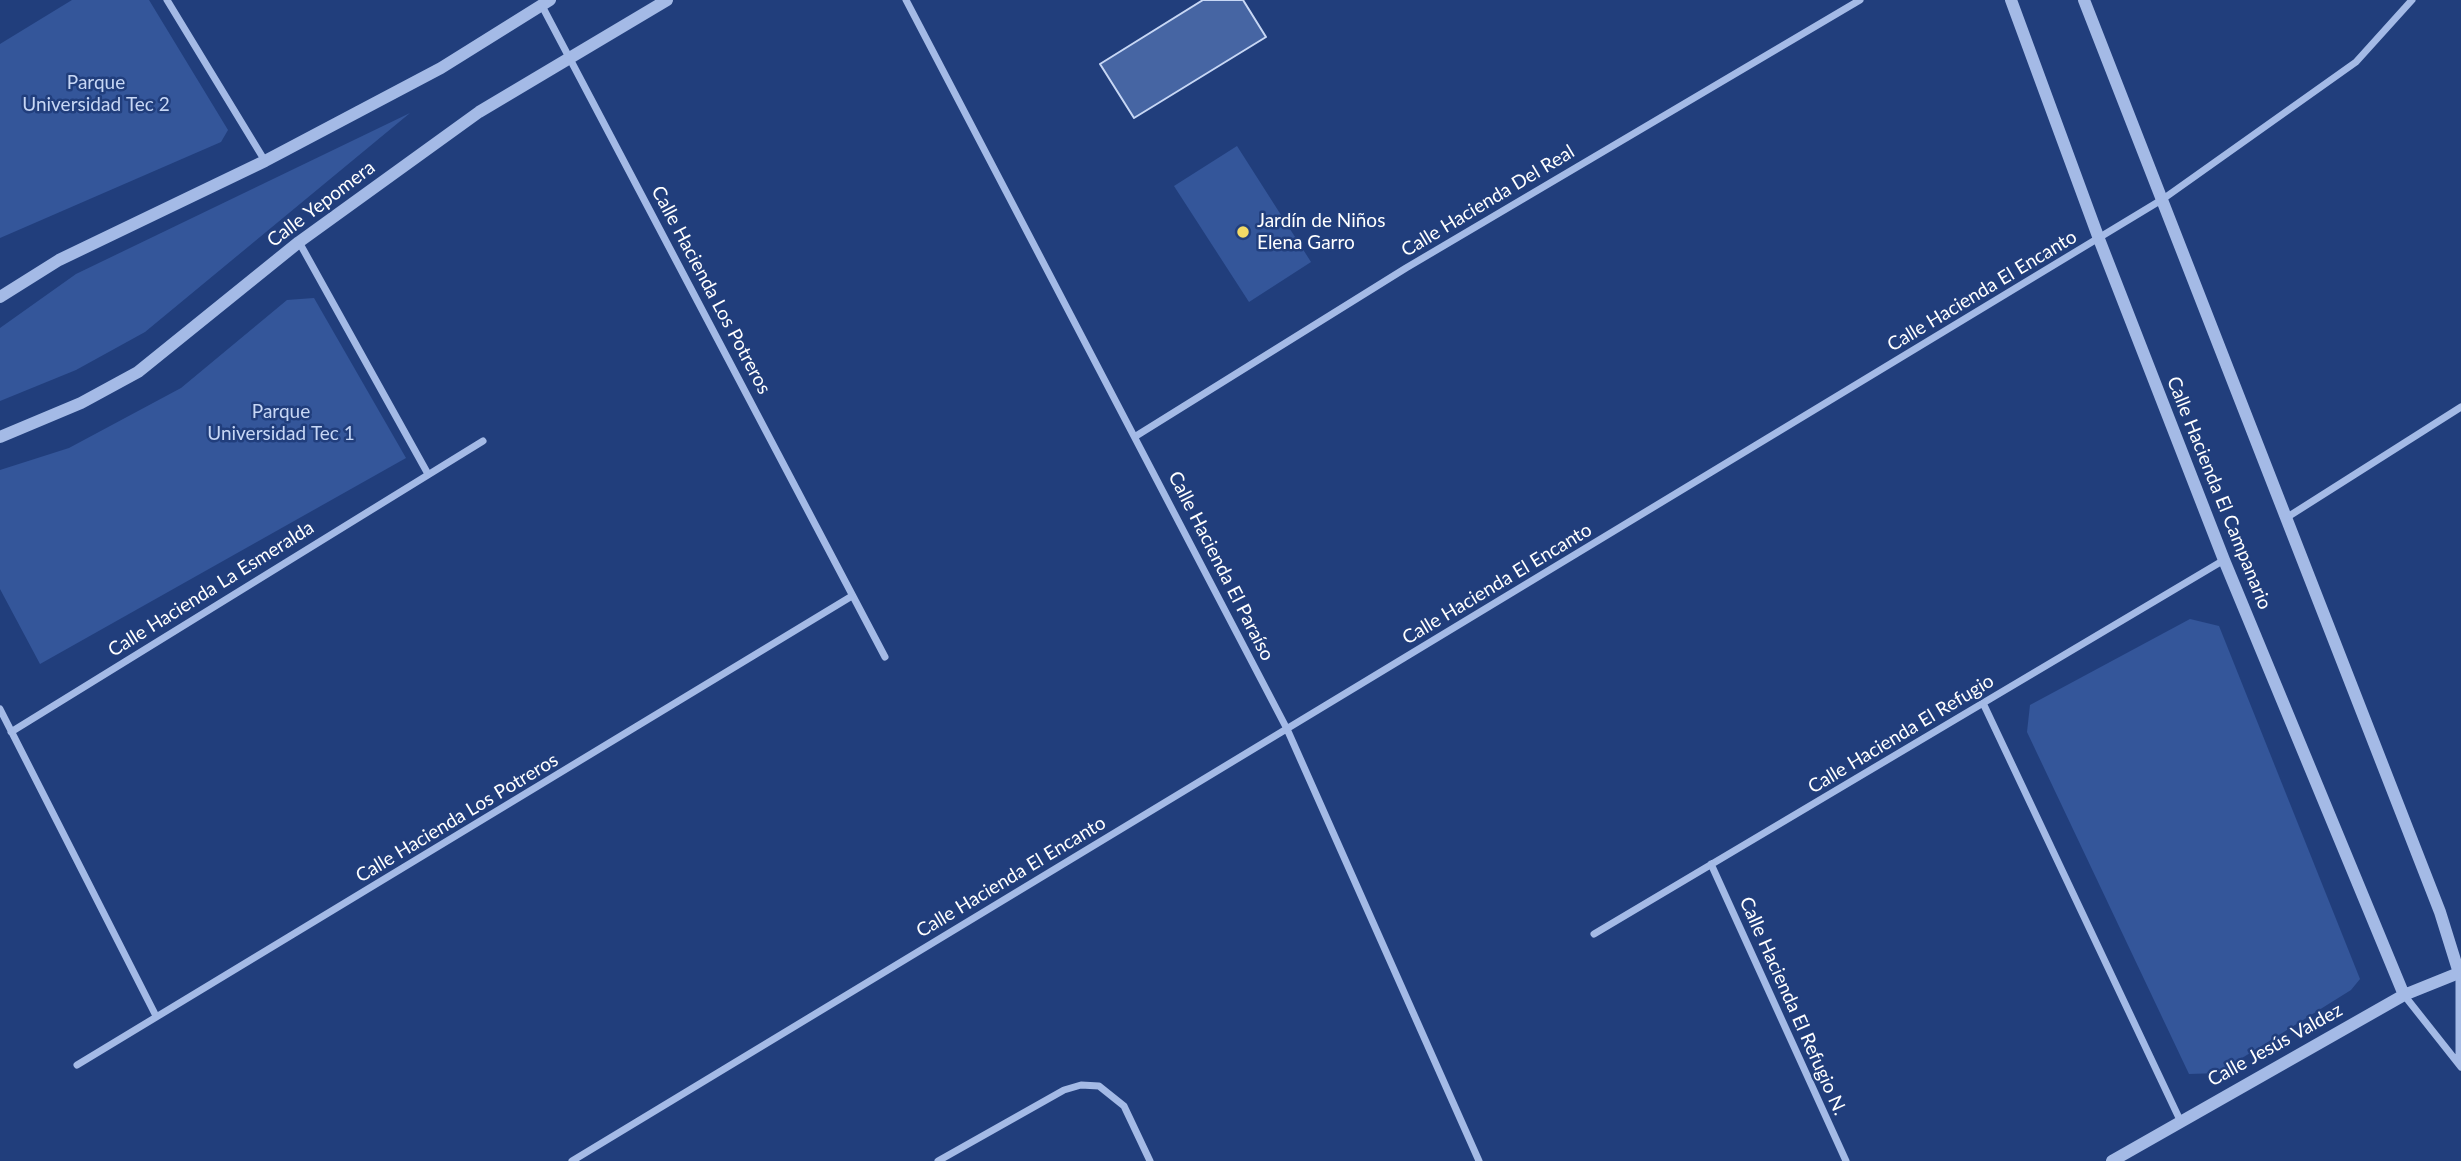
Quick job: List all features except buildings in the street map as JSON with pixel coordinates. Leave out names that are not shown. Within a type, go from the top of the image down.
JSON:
[{"type":"street","points":[[167,0],[265,161]]},
{"type":"street","name":"Calle Yepomera","points":[[0,438],[81,403],[138,372],[299,242],[479,112],[667,0]]},
{"type":"street","name":"Calle Hacienda El Paraíso","points":[[906,0],[1287,729],[1479,1161]]},
{"type":"street","name":"Calle Hacienda Del Real","points":[[1136,436],[1418,261],[1860,0]]},
{"type":"street","name":"Calle Hacienda El Campanario","points":[[2011,0],[2099,239],[2224,561],[2404,995]]},
{"type":"street","points":[[2084,0],[2440,912],[2460,972],[2460,1065]]},
{"type":"street","name":"Calle Hacienda El Encanto","points":[[572,1161],[2163,199],[2356,62],[2412,0]]},
{"type":"street","points":[[0,297],[60,260],[265,161],[441,68],[544,2]]},
{"type":"street","name":"Calle Hacienda Los Potreros","points":[[544,2],[885,657]]},
{"type":"street","points":[[299,242],[428,474]]},
{"type":"street","points":[[2286,518],[2461,407]]},
{"type":"street","name":"Calle Hacienda La Esmeralda","points":[[11,732],[483,441]]},
{"type":"street","name":"Calle Hacienda El Refugio","points":[[1594,934],[2224,561]]},
{"type":"street","name":"Calle Hacienda Los Potreros","points":[[77,1065],[852,596]]},
{"type":"street","points":[[1983,703],[2180,1120]]},
{"type":"street","points":[[0,709],[156,1016]]},
{"type":"street","name":"Calle Hacienda El Refugio N.","points":[[1711,864],[1846,1161]]},
{"type":"street","name":"Calle Jesús Valdez","points":[[2112,1161],[2404,995],[2460,972]]},
{"type":"street","points":[[2404,995],[2460,1065]]},
{"type":"street","points":[[938,1161],[1064,1090],[1081,1085],[1099,1086],[1124,1106],[1150,1161]]},
{"type":"green space","name":"Parque Universidad Tec 2","points":[[72,0],[149,0],[228,130],[221,142],[0,238],[0,44]]},
{"type":"green space","points":[[410,113],[145,332],[76,370],[0,401],[0,328],[76,274]]},
{"type":"green space","points":[[1237,146],[1311,262],[1249,302],[1174,186]]},
{"type":"green space","name":"Parque Universidad Tec 1","points":[[314,298],[406,458],[40,664],[0,589],[0,470],[69,448],[181,388],[287,300]]},
{"type":"green space","points":[[2190,619],[2219,626],[2360,979],[2351,990],[2218,1073],[2189,1074],[2027,732],[2030,705]]},
{"type":"place","name":"Jardín de Niños Elena Garro","points":[[1243,232]]}]
